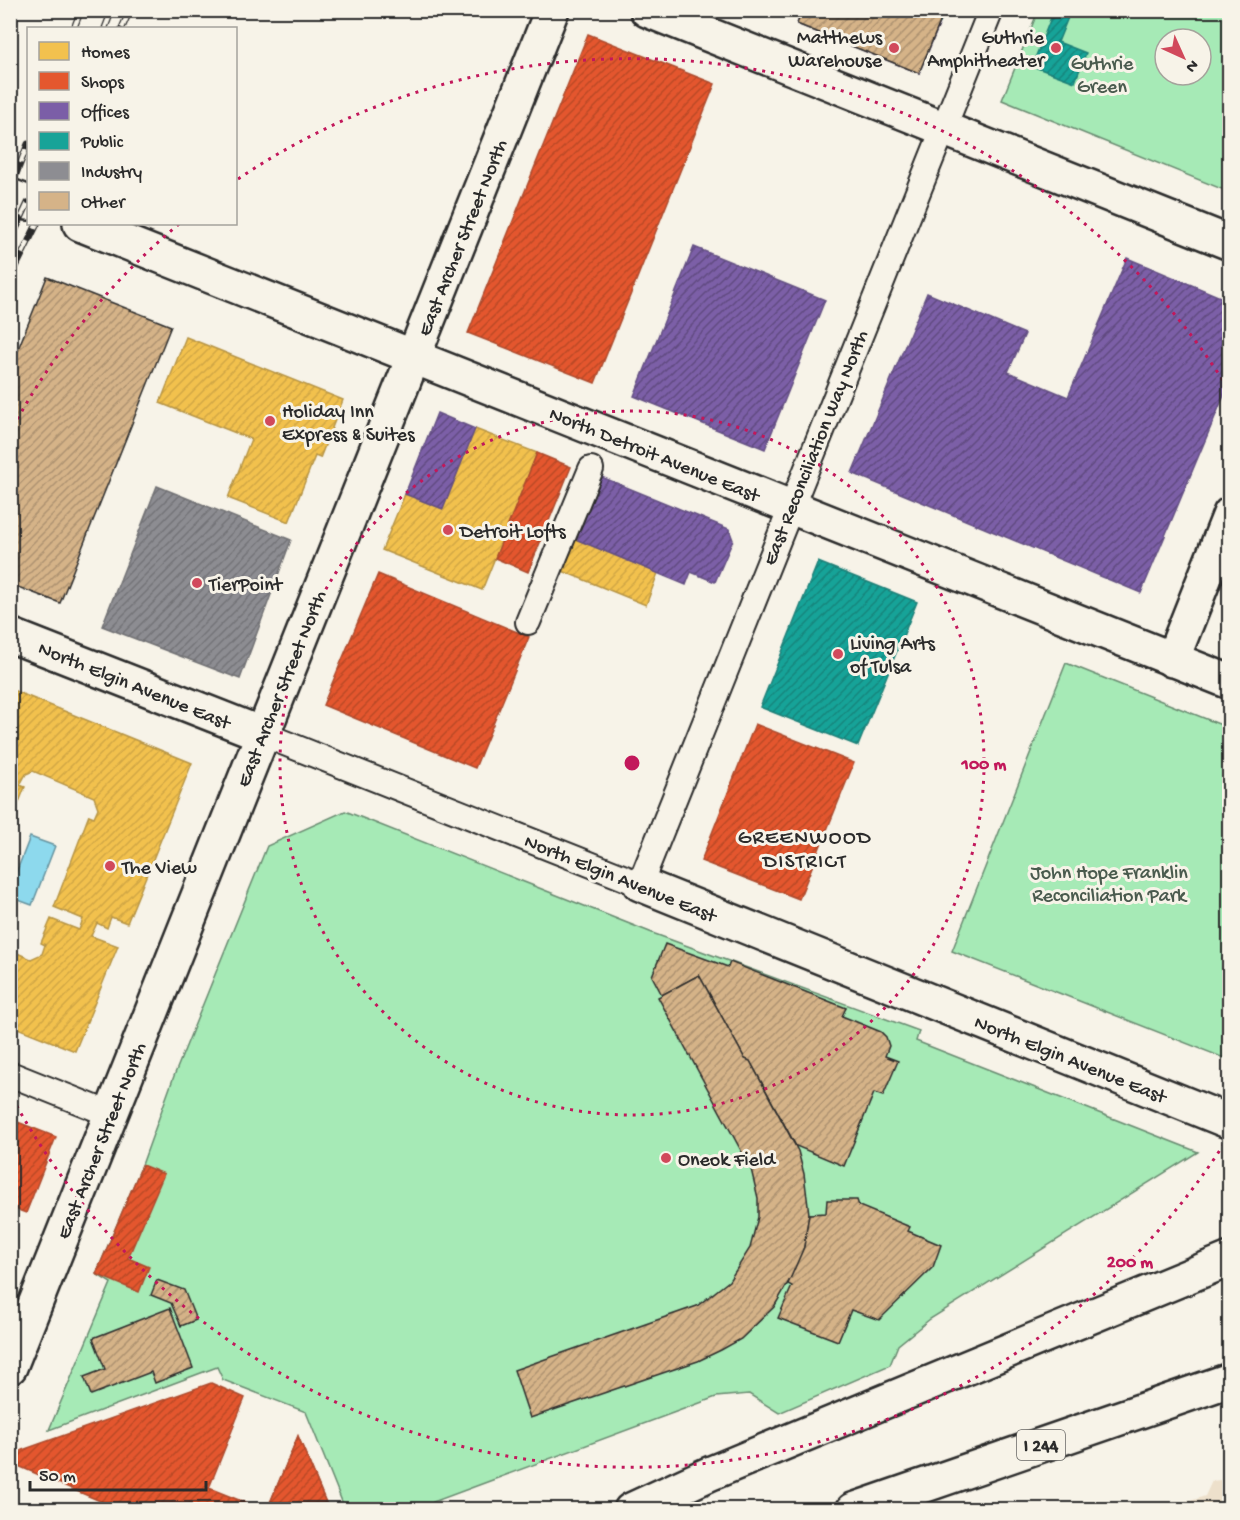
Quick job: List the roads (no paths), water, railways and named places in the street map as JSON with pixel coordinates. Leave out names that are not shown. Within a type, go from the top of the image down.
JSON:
[{"type":"main road","name":"East Archer Street North","points":[[10,1367],[552,10]]},
{"type":"main road","points":[[647,10],[1230,243]]},
{"type":"main road","points":[[10,196],[27,203]]},
{"type":"main road","name":"North Detroit Avenue East","points":[[83,225],[1230,682]]},
{"type":"main road","points":[[1172,660],[1230,514]]},
{"type":"main road","name":"North Elgin Avenue East","points":[[10,635],[262,734]]},
{"type":"main road","name":"North Elgin Avenue East","points":[[640,884],[1230,1122]]},
{"type":"main road","points":[[943,1378],[1098,1307],[1230,1234]]},
{"type":"main road","points":[[631,1509],[1230,1259]]},
{"type":"main road","name":"I 244","points":[[853,1509],[1230,1380]]},
{"type":"street","name":"East Reconciliation Way North","points":[[640,884],[991,10]]},
{"type":"street","points":[[528,622],[591,470]]},
{"type":"street","name":"North Elgin Avenue East","points":[[262,734],[640,884]]},
{"type":"street","points":[[10,1074],[110,1113]]},
{"type":"water","points":[[30,837],[55,846],[32,905],[10,897],[11,886]]},
{"type":"railway","points":[[74,27],[81,10]]},
{"type":"railway","points":[[105,27],[112,10]]},
{"type":"railway","points":[[122,27],[130,10]]},
{"type":"railway","points":[[10,189],[27,146]]},
{"type":"railway","points":[[10,242],[27,205]]},
{"type":"railway","points":[[10,279],[37,225]]},
{"type":"place","name":"Matthews Warehouse","points":[[894,48]]},
{"type":"place","name":"Guthrie Amphitheater","points":[[1056,48]]},
{"type":"place","name":"Holiday Inn Express & Suites","points":[[270,421]]},
{"type":"place","name":"Detroit Lofts","points":[[448,530]]},
{"type":"place","name":"TierPoint","points":[[197,583]]},
{"type":"place","name":"Living Arts of Tulsa","points":[[838,654]]},
{"type":"place","name":"The View","points":[[110,866]]},
{"type":"place","name":"Oneok Field","points":[[666,1158]]},
{"type":"district","name":"GREENWOOD DISTRICT","points":[[805,848]]},
{"type":"park label","name":"Guthrie Green","points":[[1102,74]]},
{"type":"park label","name":"John Hope Franklin Reconciliation Park","points":[[1109,882]]}]
